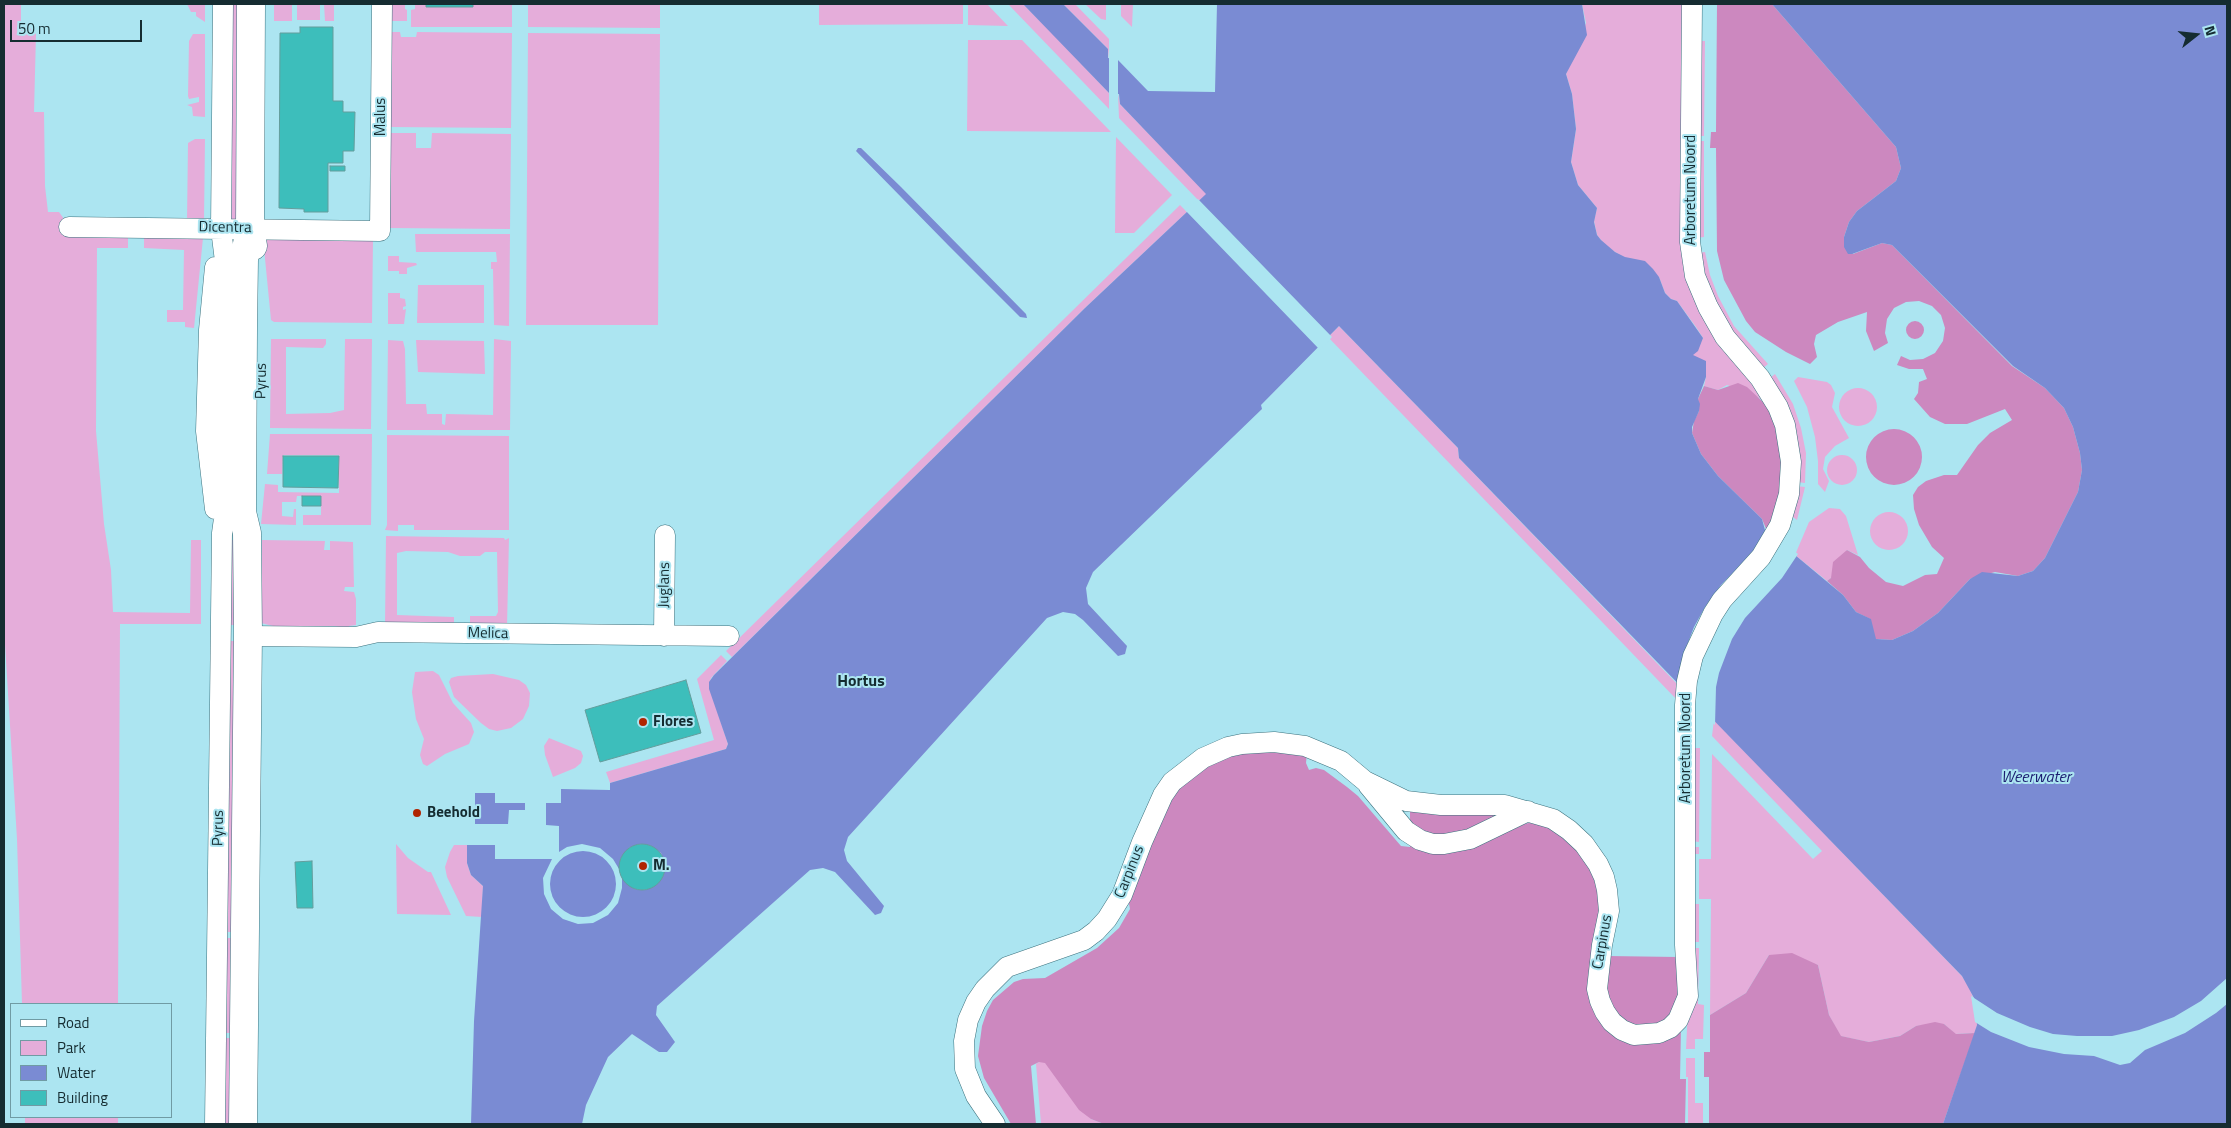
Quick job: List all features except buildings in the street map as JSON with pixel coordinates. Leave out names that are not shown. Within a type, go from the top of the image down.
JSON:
[{"type":"street","name":"Pyrus","points":[[223,4],[222,229],[225,261],[225,511],[234,533],[248,636],[244,1124]]},
{"type":"street","name":"Pyrus","points":[[215,1124],[234,533],[242,512],[244,258],[250,229],[251,4]]},
{"type":"street","name":"Malus","points":[[380,231],[382,4]]},
{"type":"street","name":"Arboretum Noord","points":[[1684,1009],[1688,996],[1685,945],[1685,705],[1691,664],[1703,631],[1722,600],[1751,568],[1771,542],[1785,511],[1789,494],[1791,462],[1785,425],[1778,407],[1760,378],[1725,337],[1708,307],[1695,276],[1690,242],[1692,4]]},
{"type":"street","name":"Dicentra","points":[[69,227],[380,231]]},
{"type":"street","name":"Juglans","points":[[664,636],[665,535]]},
{"type":"street","name":"Melica","points":[[248,636],[356,637],[378,632],[730,636]]},
{"type":"street","name":"Carpinus","points":[[995,1124],[976,1096],[965,1069],[964,1040],[968,1020],[976,1002],[985,989],[1007,967],[1084,940],[1102,925],[1122,896],[1142,842],[1163,795],[1172,782],[1203,758],[1228,747],[1258,742],[1305,746],[1341,761],[1365,781],[1406,832],[1420,840],[1433,844],[1470,839],[1528,811]]},
{"type":"street","name":"Carpinus","points":[[1365,781],[1406,801],[1441,805],[1495,804],[1553,819],[1570,830],[1588,851],[1604,877],[1608,890],[1609,911],[1602,945],[1597,989],[1600,1001],[1612,1022],[1622,1030],[1634,1035],[1648,1035],[1670,1028],[1678,1020],[1684,1009]]},
{"type":"green space","points":[[4,4],[21,4],[21,26],[29,27],[36,34],[34,112],[44,112],[45,186],[48,212],[59,212],[64,219],[64,236],[128,237],[128,248],[97,248],[96,431],[104,524],[111,570],[113,612],[190,613],[191,540],[201,540],[201,624],[120,624],[118,1003],[22,1003],[17,839],[4,628]]},
{"type":"green space","points":[[187,4],[205,4],[205,22],[196,16],[196,12],[191,12]]},
{"type":"green space","points":[[233,4],[240,4],[239,222],[231,222]]},
{"type":"green space","points":[[274,4],[292,4],[292,21],[274,21]]},
{"type":"green space","points":[[297,4],[320,4],[320,20],[297,20]]},
{"type":"green space","points":[[324,4],[334,4],[334,21],[325,21]]},
{"type":"green space","points":[[390,4],[405,4],[407,21],[390,21]]},
{"type":"green space","points":[[415,4],[426,4],[426,7],[473,7],[473,4],[512,4],[512,27],[411,27],[411,10],[415,9]]},
{"type":"green space","points":[[528,4],[660,4],[660,28],[528,27]]},
{"type":"green space","points":[[819,4],[963,4],[963,24],[819,25]]},
{"type":"green space","points":[[968,4],[987,4],[1008,26],[968,25]]},
{"type":"green space","points":[[1008,4],[1023,4],[1051,32],[1109,93],[1109,109]]},
{"type":"green space","points":[[1063,4],[1075,4],[1109,39],[1109,59],[1108,49]]},
{"type":"green space","points":[[1085,4],[1106,4],[1106,20],[1101,19]]},
{"type":"green space","points":[[1121,4],[1133,4],[1132,27],[1121,16]]},
{"type":"green space","points":[[1582,4],[1684,4],[1683,242],[1770,404],[1754,395],[1727,385],[1718,390],[1704,386],[1706,377],[1692,355],[1703,338],[1696,327],[1677,301],[1671,299],[1665,293],[1659,277],[1615,252],[1605,245],[1597,235],[1594,221],[1597,208],[1578,185],[1571,162],[1576,129],[1572,94],[1566,74],[1586,23]]},
{"type":"green space","points":[[390,32],[400,32],[401,37],[416,37],[417,32],[512,33],[511,128],[389,127]]},
{"type":"green space","points":[[528,33],[660,34],[658,325],[526,325]]},
{"type":"green space","points":[[193,34],[205,34],[205,117],[193,116],[192,107],[187,105],[199,102],[199,97],[189,99],[188,96],[189,41]]},
{"type":"green space","points":[[968,40],[1022,40],[1111,132],[967,131]]},
{"type":"green space","points":[[1697,41],[1705,41],[1704,136],[1697,136]]},
{"type":"green space","points":[[1118,94],[1120,104],[1207,194],[1199,201],[1119,118]]},
{"type":"green space","points":[[389,133],[416,133],[416,148],[431,148],[432,133],[511,134],[510,229],[389,228]]},
{"type":"green space","points":[[1116,137],[1172,195],[1134,233],[1115,233]]},
{"type":"green space","points":[[195,139],[205,139],[204,221],[187,221],[188,143]]},
{"type":"green space","points":[[1697,141],[1704,141],[1704,237],[1696,238]]},
{"type":"green space","points":[[1180,205],[1187,212],[1085,308],[732,657],[726,651]]},
{"type":"green space","points":[[415,234],[510,234],[509,326],[494,325],[493,269],[491,269],[491,262],[497,262],[496,252],[416,252]]},
{"type":"green space","points":[[144,237],[203,238],[194,328],[185,327],[185,322],[167,322],[167,310],[183,310],[184,250],[144,248]]},
{"type":"green space","points":[[263,238],[373,238],[372,323],[274,322],[271,320]]},
{"type":"green space","points":[[1705,252],[1710,275],[1718,296],[1734,326],[1768,364],[1762,369],[1714,307],[1697,253]]},
{"type":"green space","points":[[388,256],[399,256],[399,262],[416,263],[417,265],[407,268],[407,274],[399,274],[399,271],[388,271]]},
{"type":"green space","points":[[418,285],[484,285],[484,323],[417,323]]},
{"type":"green space","points":[[388,293],[400,293],[400,298],[405,299],[406,306],[403,307],[403,310],[406,309],[404,324],[388,324]]},
{"type":"green space","points":[[1339,326],[1458,448],[1459,458],[1679,686],[1679,702],[1328,337]]},
{"type":"green space","points":[[271,339],[326,339],[326,344],[323,348],[286,347],[286,414],[330,413],[344,410],[345,339],[372,339],[371,429],[270,428]]},
{"type":"green space","points":[[494,339],[511,341],[510,430],[387,430],[388,340],[403,341],[405,349],[406,404],[426,404],[427,414],[442,414],[442,424],[445,425],[446,414],[493,415]]},
{"type":"green space","points":[[416,340],[484,341],[485,374],[418,372]]},
{"type":"green space","points":[[1775,374],[1793,404],[1801,428],[1806,453],[1805,483],[1797,482],[1770,378]]},
{"type":"green space","points":[[1798,377],[1827,382],[1831,385],[1835,393],[1832,407],[1849,438],[1835,446],[1825,457],[1823,469],[1829,481],[1825,492],[1818,484],[1815,437],[1807,407],[1794,381]]},
{"type":"green space","points":[[1858,388],[1871,394],[1877,407],[1871,420],[1858,426],[1845,420],[1839,407],[1845,394]]},
{"type":"green space","points":[[270,434],[372,434],[371,525],[303,525],[303,515],[321,515],[321,496],[297,496],[296,502],[282,502],[282,516],[293,517],[294,509],[296,509],[296,525],[261,524],[265,484],[278,485],[278,492],[339,493],[339,455],[283,455],[282,474],[267,474]]},
{"type":"green space","points":[[387,435],[509,436],[509,530],[414,530],[414,525],[398,525],[398,531],[385,530],[387,525]]},
{"type":"green space","points":[[1842,455],[1853,459],[1857,470],[1853,481],[1842,485],[1831,481],[1827,470],[1831,459]]},
{"type":"green space","points":[[1796,486],[1805,487],[1797,520],[1790,515]]},
{"type":"green space","points":[[1829,508],[1840,509],[1846,516],[1858,555],[1847,550],[1831,578],[1827,581],[1795,555],[1809,522]]},
{"type":"green space","points":[[1889,512],[1902,518],[1908,531],[1902,544],[1889,550],[1876,544],[1870,531],[1876,518]]},
{"type":"green space","points":[[386,536],[504,538],[505,540],[509,538],[507,626],[470,626],[470,616],[496,616],[498,612],[497,552],[485,552],[480,556],[460,556],[448,552],[406,551],[397,553],[397,615],[454,617],[454,626],[385,626]]},
{"type":"green space","points":[[229,540],[237,540],[236,625],[229,625]]},
{"type":"green space","points":[[262,540],[325,541],[324,550],[330,550],[330,541],[353,542],[354,587],[345,587],[344,591],[354,592],[356,599],[356,625],[349,626],[349,631],[335,626],[273,626],[261,623]]},
{"type":"green space","points":[[228,641],[236,641],[234,932],[226,932]]},
{"type":"green space","points":[[721,655],[727,661],[711,678],[709,686],[728,744],[726,749],[610,783],[606,772],[714,740],[697,679]]},
{"type":"green space","points":[[433,671],[439,675],[453,703],[471,723],[474,732],[469,744],[445,754],[427,766],[423,764],[420,755],[424,739],[416,719],[412,692],[415,672]]},
{"type":"green space","points":[[493,674],[519,680],[526,685],[530,693],[529,706],[523,719],[511,728],[497,731],[489,729],[481,723],[454,697],[449,682],[451,678],[458,676]]},
{"type":"green space","points":[[1714,720],[1962,976],[1970,989],[1976,1006],[1977,1025],[1975,1033],[1955,1034],[1944,1024],[1916,1026],[1900,1036],[1869,1042],[1840,1036],[1829,1015],[1818,965],[1769,955],[1746,993],[1710,1015],[1711,899],[1699,899],[1699,859],[1711,859],[1712,754],[1813,859],[1822,851],[1712,736]]},
{"type":"green space","points":[[549,738],[581,751],[583,756],[581,763],[575,768],[553,777],[545,755],[544,746]]},
{"type":"green space","points":[[1692,748],[1700,748],[1699,842],[1691,841]]},
{"type":"green space","points":[[396,844],[408,858],[428,872],[431,872],[451,915],[397,914]]},
{"type":"green space","points":[[454,845],[467,845],[467,863],[471,875],[483,886],[482,917],[466,916],[447,877],[445,867]]},
{"type":"green space","points":[[1692,847],[1699,847],[1699,854],[1694,854],[1694,904],[1699,904],[1699,942],[1691,942]]},
{"type":"green space","points":[[226,938],[234,938],[234,1033],[226,1033]]},
{"type":"green space","points":[[1691,948],[1699,948],[1698,1004],[1704,1005],[1703,1039],[1695,1039],[1695,1049],[1686,1049]]},
{"type":"green space","points":[[226,1038],[234,1038],[233,1124],[225,1124]]},
{"type":"green space","points":[[1686,1058],[1695,1058],[1695,1103],[1703,1103],[1703,1124],[1688,1124]]},
{"type":"green space","points":[[1045,1062],[1091,1119],[1104,1124],[1041,1124],[1036,1064]]},
{"type":"green space","points":[[25,1118],[118,1118],[118,1124],[25,1124]]},
{"type":"shaded area","points":[[1717,4],[1772,4],[1896,147],[1901,168],[1896,181],[1857,211],[1849,222],[1844,237],[1853,254],[1882,243],[1892,245],[2012,366],[2045,388],[2064,408],[2073,427],[2080,453],[2082,470],[2078,492],[2045,558],[2033,571],[2018,576],[1995,572],[1970,579],[1938,613],[1913,631],[1892,640],[1875,639],[1870,619],[1856,612],[1843,595],[1827,581],[1831,578],[1833,562],[1847,550],[1860,557],[1869,568],[1886,582],[1903,586],[1925,575],[1937,574],[1944,558],[1932,547],[1919,525],[1914,509],[1913,495],[1918,487],[1926,481],[1944,475],[1957,475],[1978,445],[1990,433],[2012,420],[2005,409],[1967,424],[1945,424],[1930,417],[1914,399],[1918,393],[1919,382],[1927,379],[1923,369],[1909,369],[1897,365],[1901,356],[1910,360],[1923,359],[1935,353],[1943,341],[1945,328],[1941,315],[1932,306],[1919,301],[1906,302],[1894,308],[1887,319],[1885,333],[1888,343],[1874,351],[1866,331],[1867,312],[1838,322],[1816,335],[1814,344],[1817,357],[1810,364],[1786,352],[1755,332],[1746,321],[1724,280],[1717,251],[1716,148],[1710,148],[1711,132],[1716,132]]},
{"type":"shaded area","points":[[1911,321],[1919,321],[1924,326],[1922,337],[1911,339],[1906,334],[1906,326]]},
{"type":"shaded area","points":[[1738,383],[1747,387],[1762,401],[1770,404],[1784,455],[1780,499],[1767,531],[1762,519],[1718,476],[1701,454],[1692,433],[1694,421],[1699,411],[1698,399],[1704,386],[1718,390]]},
{"type":"shaded area","points":[[1894,429],[1914,437],[1922,457],[1914,477],[1894,485],[1874,477],[1866,457],[1874,437]]},
{"type":"shaded area","points":[[1244,750],[1307,753],[1306,763],[1309,770],[1316,768],[1324,770],[1358,796],[1401,846],[1410,847],[1410,842],[1529,823],[1542,824],[1571,841],[1597,878],[1608,1027],[1681,1027],[1680,1079],[1686,1079],[1685,1124],[1104,1124],[1091,1119],[1079,1110],[1045,1063],[1039,1062],[1031,1066],[1036,1124],[1011,1124],[984,1078],[978,1056],[982,1026],[993,1000],[1014,982],[1023,979],[1045,978],[1097,948],[1119,928],[1130,909],[1128,898],[1171,796],[1198,770]]},
{"type":"shaded area","points":[[1410,808],[1505,810],[1475,830],[1435,837],[1410,827]]},
{"type":"shaded area","points":[[1792,953],[1818,965],[1829,1015],[1841,1036],[1869,1042],[1900,1036],[1916,1026],[1935,1022],[1944,1024],[1956,1034],[1975,1033],[1943,1124],[1709,1124],[1709,1077],[1704,1077],[1704,1052],[1710,1052],[1710,1015],[1746,993],[1769,955]]},
{"type":"shaded area","points":[[1607,956],[1678,957],[1681,998],[1665,1023],[1640,1029],[1614,1015],[1603,981]]},
{"type":"water","name":"Weerwater","points":[[1023,4],[1063,4],[1108,49],[1108,58],[1117,59],[1148,91],[1215,92],[1217,4],[1582,4],[1587,35],[1566,74],[1572,94],[1576,129],[1571,162],[1578,185],[1597,208],[1594,222],[1597,235],[1615,252],[1625,257],[1645,261],[1659,277],[1665,293],[1671,299],[1677,301],[1703,338],[1698,351],[1693,355],[1706,361],[1706,377],[1698,399],[1700,404],[1699,411],[1692,427],[1692,433],[1701,454],[1718,476],[1762,519],[1765,530],[1843,595],[1856,612],[1871,619],[1876,639],[1892,640],[1913,631],[1938,613],[1970,579],[1982,572],[2018,576],[2033,571],[2045,558],[2078,492],[2082,470],[2080,453],[2073,427],[2064,408],[2045,388],[2013,366],[1892,245],[1882,243],[1848,254],[1844,247],[1844,237],[1849,222],[1857,211],[1896,181],[1901,168],[1896,147],[1772,4],[2227,4],[2227,1124],[1943,1124],[1977,1025],[1974,998],[1962,976],[1459,458],[1458,448],[1339,326],[1261,405],[1262,409],[1093,572],[1086,588],[1088,604],[1127,646],[1125,654],[1118,656],[1075,614],[1063,612],[1047,618],[848,837],[844,850],[847,861],[884,906],[881,913],[875,915],[835,872],[823,868],[810,870],[657,1006],[656,1015],[675,1042],[667,1052],[659,1052],[632,1034],[608,1057],[586,1105],[582,1124],[471,1124],[474,1021],[483,886],[471,875],[467,863],[467,845],[495,845],[495,859],[552,859],[543,878],[544,894],[551,909],[563,919],[578,924],[593,923],[608,915],[618,903],[622,888],[622,877],[635,889],[645,890],[656,885],[663,876],[665,864],[661,853],[651,846],[640,844],[629,848],[621,858],[619,869],[613,859],[600,848],[582,844],[567,847],[559,852],[559,826],[546,825],[546,803],[561,803],[561,789],[610,790],[610,783],[726,749],[728,744],[709,689],[709,682],[714,675],[1085,308],[1206,194],[1120,104],[1119,94],[1110,94]]},
{"type":"water","points":[[858,148],[861,148],[901,187],[1026,314],[1027,318],[1020,317],[948,245],[856,151]]},
{"type":"water","points":[[475,793],[495,793],[495,803],[525,803],[525,810],[509,810],[508,824],[475,824]]},
{"type":"water","points":[[583,851],[596,854],[606,861],[613,871],[616,884],[613,897],[606,907],[596,914],[583,917],[570,914],[560,907],[553,897],[550,884],[553,871],[560,861],[570,854]]},
{"type":"pier","points":[[1109,57],[1118,57],[1118,96],[1109,96]]},
{"type":"pier","points":[[1198,199],[1332,337],[1320,350],[1185,210]]},
{"type":"pier","points":[[1767,528],[1798,554],[1782,578],[1745,618],[1732,639],[1719,673],[1716,687],[1715,725],[1677,687],[1683,656],[1694,627],[1705,607],[1721,585],[1752,553]]},
{"type":"pier","points":[[2227,978],[2227,1004],[2216,1013],[2185,1033],[2145,1050],[2130,1063],[2120,1065],[2094,1056],[2064,1054],[2029,1047],[1991,1032],[1975,1022],[1971,996],[1997,1013],[2030,1027],[2053,1034],[2112,1036],[2139,1030],[2174,1017],[2201,1001]]},
{"type":"place","name":"Flores","points":[[643,722]]},
{"type":"place","name":"Beehold","points":[[417,813]]},
{"type":"place","name":"M.","points":[[643,866]]},
{"type":"district","name":"Hortus","points":[[861,682]]}]
